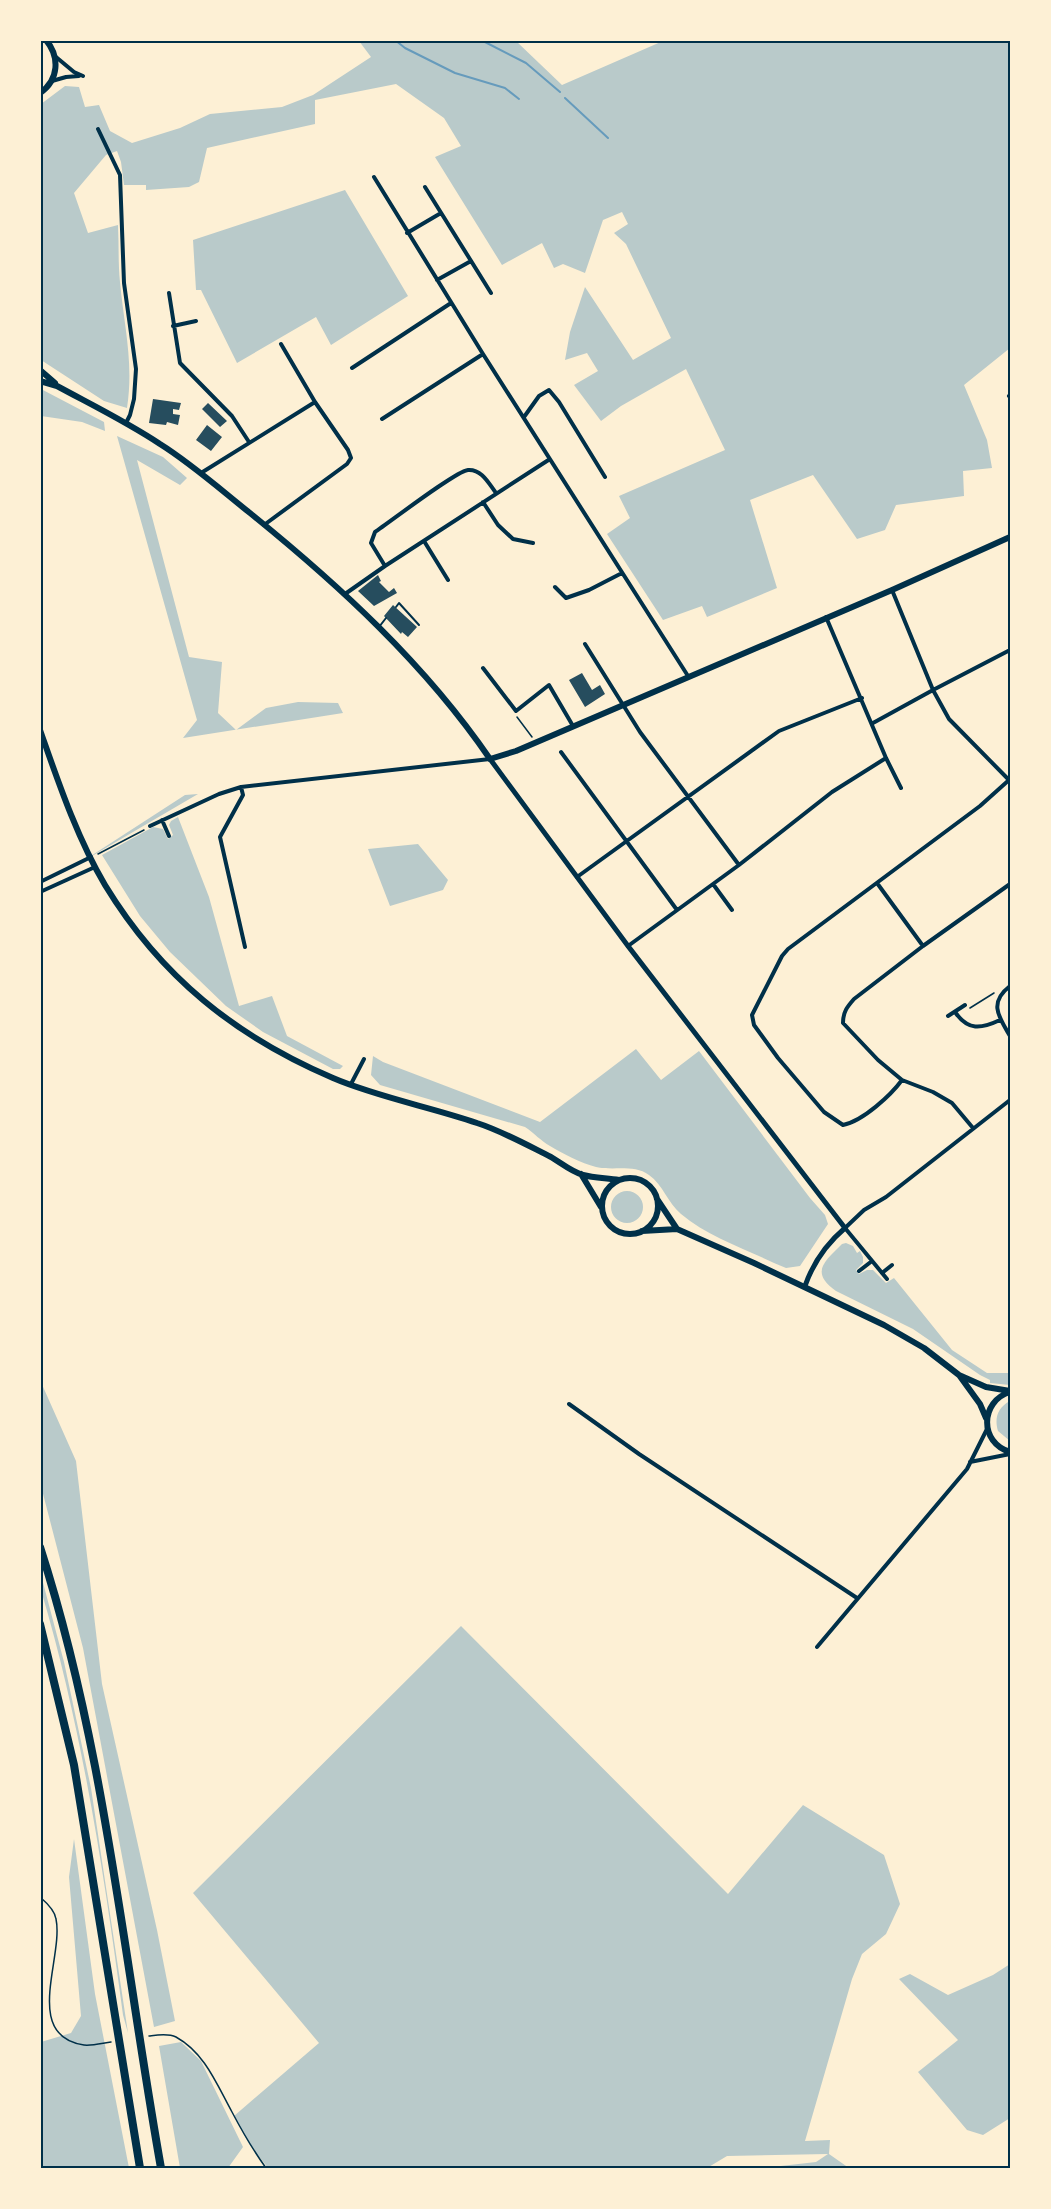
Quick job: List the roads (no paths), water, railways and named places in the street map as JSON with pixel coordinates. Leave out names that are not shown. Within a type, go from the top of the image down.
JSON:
[{"type":"highway","points":[[40,1547],[66,1636],[93,1755],[161,2169]]},
{"type":"highway","points":[[40,1624],[74,1766],[140,2169]]},
{"type":"main road","points":[[40,93],[52,81],[55,74],[55,57],[46,40]]},
{"type":"main road","points":[[40,370],[57,386]]},
{"type":"main road","points":[[40,381],[57,386],[162,445],[264,525],[345,594],[379,627],[441,694],[490,759],[516,751],[1011,537]]},
{"type":"main road","points":[[40,730],[61,788],[105,885],[146,942],[195,996],[240,1029],[287,1056],[335,1079],[481,1124],[518,1140],[581,1174],[619,1180]]},
{"type":"main road","points":[[581,1174],[610,1225],[617,1230],[625,1233],[676,1229],[884,1324],[924,1348],[958,1375],[980,1404],[987,1418]]},
{"type":"main road","points":[[602,1209],[605,1192],[611,1185],[619,1180],[638,1179],[653,1190],[676,1229]]},
{"type":"main road","points":[[642,1231],[655,1218],[658,1208],[657,1199]]},
{"type":"main road","points":[[958,1375],[986,1387],[1011,1391]]},
{"type":"main road","points":[[1011,1391],[995,1400],[989,1408],[987,1418],[987,1429],[991,1438],[998,1446],[1011,1453]]},
{"type":"street","points":[[52,81],[83,76],[55,57]]},
{"type":"street","points":[[99,129],[120,175],[124,283],[136,369],[134,399],[126,423]]},
{"type":"street","points":[[374,177],[483,354],[688,676]]},
{"type":"street","points":[[425,187],[491,293]]},
{"type":"street","points":[[407,233],[441,213]]},
{"type":"street","points":[[437,280],[471,261]]},
{"type":"street","points":[[169,293],[180,363],[232,416],[249,442]]},
{"type":"street","points":[[352,368],[451,303]]},
{"type":"street","points":[[173,326],[196,321]]},
{"type":"street","points":[[264,525],[347,464],[351,458],[281,344]]},
{"type":"street","points":[[382,419],[483,354]]},
{"type":"street","points":[[524,417],[539,396],[549,390],[559,402],[605,477]]},
{"type":"street","points":[[201,474],[315,402]]},
{"type":"street","points":[[345,594],[550,459]]},
{"type":"street","points":[[385,566],[371,543],[375,532],[452,479],[469,470],[477,472],[496,493]]},
{"type":"street","points":[[483,502],[498,525],[513,539],[533,543]]},
{"type":"street","points":[[424,541],[448,580]]},
{"type":"street","points":[[555,587],[566,598],[589,590],[622,573]]},
{"type":"street","points":[[892,590],[933,690],[949,719],[1010,781],[980,806],[788,949],[782,956],[752,1015],[754,1025],[778,1058],[824,1112],[843,1125],[851,1124],[861,1118],[902,1080]]},
{"type":"street","points":[[826,617],[873,723],[886,759],[902,788]]},
{"type":"street","points":[[585,644],[640,732],[739,864]]},
{"type":"street","points":[[873,723],[1011,650]]},
{"type":"street","points":[[483,668],[516,711],[549,685],[573,726]]},
{"type":"street","points":[[577,877],[779,731],[862,698]]},
{"type":"street","points":[[561,752],[677,910]]},
{"type":"street","points":[[150,826],[221,793],[241,787],[490,759],[628,946],[844,1228],[887,1280]]},
{"type":"street","points":[[628,946],[832,792],[886,759]]},
{"type":"street","points":[[241,787],[243,795],[220,837],[245,947]]},
{"type":"street","points":[[162,820],[170,836]]},
{"type":"street","points":[[40,882],[91,857]]},
{"type":"street","points":[[40,892],[96,866]]},
{"type":"street","points":[[877,883],[923,946]]},
{"type":"street","points":[[713,884],[732,910]]},
{"type":"street","points":[[973,1128],[952,1103],[933,1092],[902,1080],[862,1044],[843,1023],[843,1014],[854,999],[923,946],[1011,884]]},
{"type":"street","points":[[1011,986],[1005,990],[998,1001],[1000,1020],[1011,1036]]},
{"type":"street","points":[[948,1016],[965,1005]]},
{"type":"street","points":[[955,1012],[962,1021],[974,1027],[990,1025],[1000,1020]]},
{"type":"street","points":[[351,1084],[364,1059]]},
{"type":"street","points":[[805,1286],[818,1257],[844,1228],[864,1210],[886,1197],[1011,1100]]},
{"type":"street","points":[[859,1271],[872,1261]]},
{"type":"street","points":[[882,1273],[892,1265]]},
{"type":"street","points":[[569,1404],[639,1454],[857,1598]]},
{"type":"street","points":[[817,1647],[967,1469],[987,1429]]},
{"type":"street","points":[[970,1462],[1011,1453]]},
{"type":"lane","points":[[396,607],[399,603],[419,624]]},
{"type":"lane","points":[[379,627],[386,618]]},
{"type":"waterway","points":[[395,40],[405,48],[455,73],[505,88],[519,99]]},
{"type":"waterway","points":[[476,40],[483,41],[526,63],[560,92]]},
{"type":"waterway","points":[[565,98],[608,138]]}]
